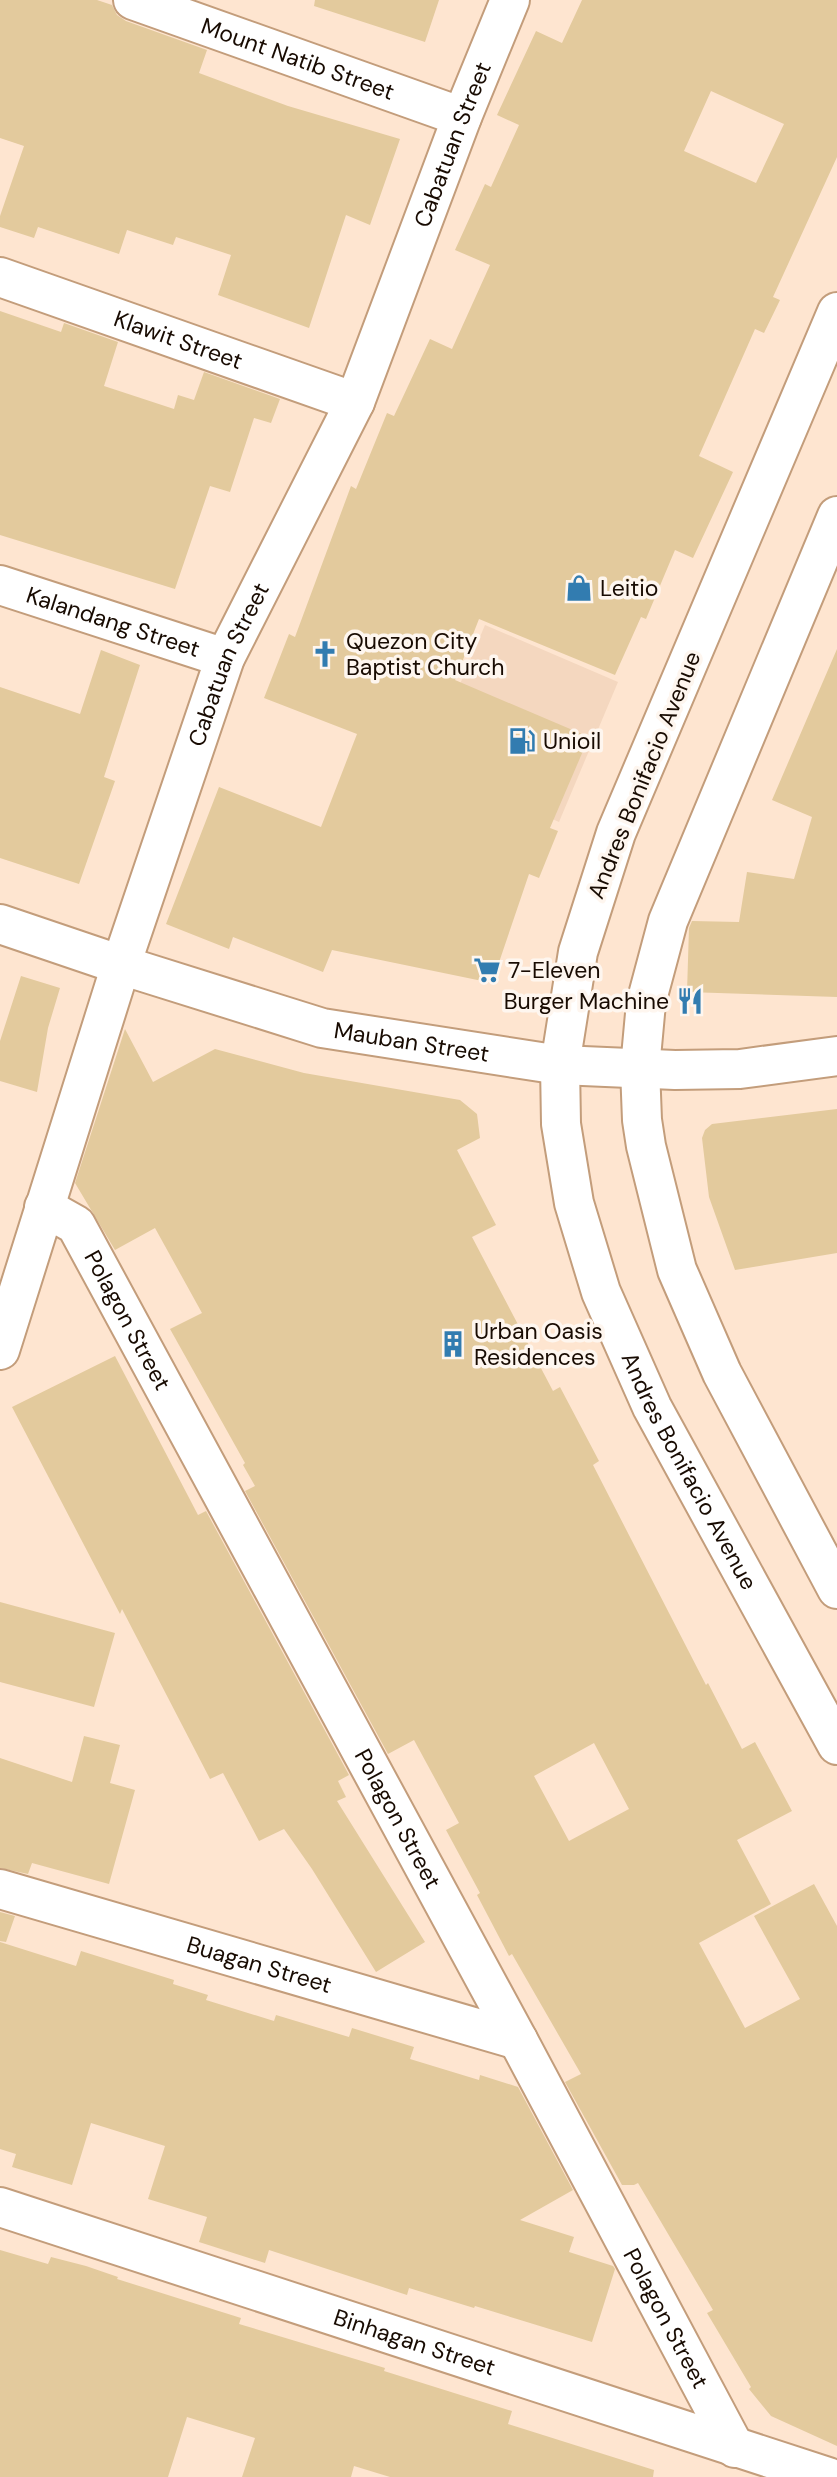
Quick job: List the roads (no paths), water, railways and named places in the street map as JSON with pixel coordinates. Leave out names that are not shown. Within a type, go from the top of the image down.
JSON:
[{"type":"street","name":"Mount Natib Street","points":[[133,0],[462,117]]},
{"type":"street","name":"Cabatuan Street","points":[[0,1350],[13,1264],[44,1207],[121,965],[225,658],[355,402],[462,117],[510,0]]},
{"type":"street","name":"Klawit Street","points":[[0,277],[355,402]]},
{"type":"street","name":"Andres Bonifacio Avenue","points":[[837,312],[616,833],[578,952],[560,1065],[561,1124],[574,1203],[601,1292],[652,1407],[837,1745]]},
{"type":"street","points":[[837,516],[668,922],[646,1003],[640,1068],[646,1146],[677,1270],[722,1373],[837,1589]]},
{"type":"street","name":"Kalandang Street","points":[[0,585],[225,658]]},
{"type":"street","name":"Mauban Street","points":[[0,924],[322,1028],[560,1065],[740,1069],[837,1056]]},
{"type":"street","name":"Polagon Street","points":[[44,1207],[76,1225],[736,2448]]},
{"type":"street","name":"Buagan Street","points":[[0,1889],[518,2040]]},
{"type":"street","name":"Binhagan Street","points":[[0,2207],[828,2477]]},
{"type":"place","name":"Leitio","points":[[579,588]]},
{"type":"place","name":"Quezon City Baptist Church","points":[[325,654]]},
{"type":"place","name":"Unioil","points":[[522,741]]},
{"type":"place","name":"7-Eleven","points":[[487,970]]},
{"type":"place","name":"Burger Machine","points":[[690,1001]]},
{"type":"place","name":"Urban Oasis Residences","points":[[453,1344]]}]
